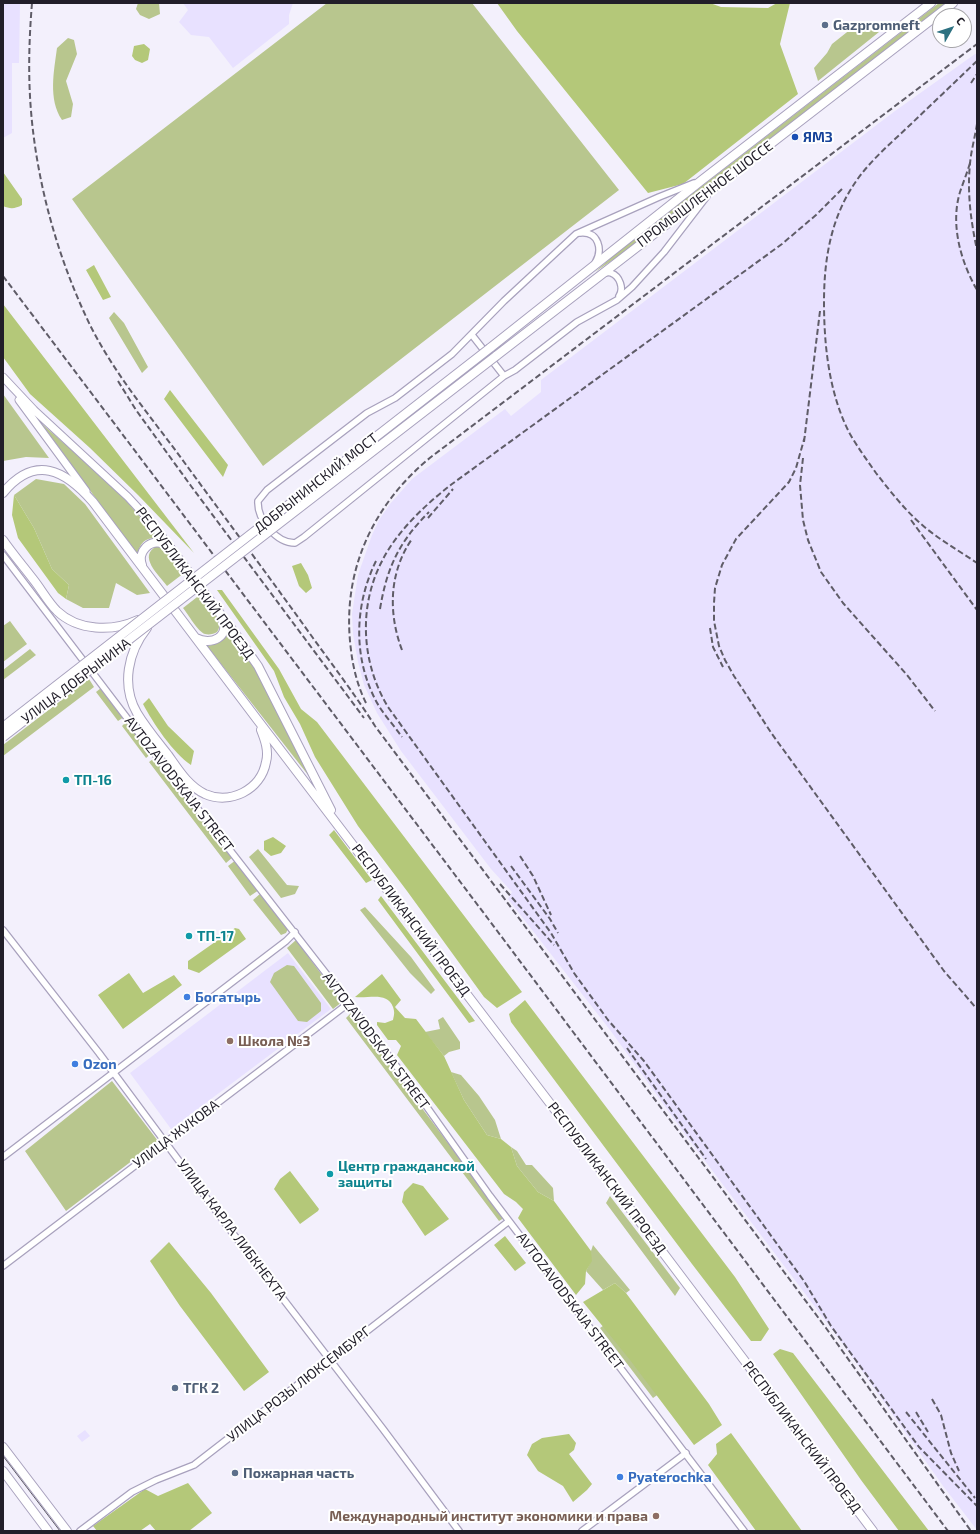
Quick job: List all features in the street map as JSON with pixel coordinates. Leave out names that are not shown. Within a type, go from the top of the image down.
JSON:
[{"type":"main road","name":"ПРОМЫШЛЕННОЕ ШОССЕ","points":[[490,348],[702,180],[931,3]]},
{"type":"main road","name":"ПРОМЫШЛЕННОЕ ШОССЕ","points":[[496,356],[952,3]]},
{"type":"main road","name":"ДОБРЫНИНСКИЙ МОСТ","points":[[142,618],[490,348]]},
{"type":"main road","name":"ДОБРЫНИНСКИЙ МОСТ","points":[[148,626],[496,356]]},
{"type":"main road","points":[[3,493],[14,482],[26,474],[42,470],[65,476],[73,481],[93,502]]},
{"type":"main road","name":"РЕСПУБЛИКАНСКИЙ ПРОЕЗД","points":[[93,502],[873,1531]]},
{"type":"main road","points":[[4,541],[57,611],[69,620],[85,626],[114,628],[127,625],[142,618]]},
{"type":"main road","points":[[144,569],[141,561],[142,554],[144,549],[150,544],[163,544],[172,550]]},
{"type":"main road","name":"РЕСПУБЛИКАНСКИЙ ПРОЕЗД","points":[[172,550],[247,650],[267,683],[339,826]]},
{"type":"main road","points":[[195,637],[209,642],[221,636],[224,629],[224,621],[219,612]]},
{"type":"main road","name":"УЛИЦА ДОБРЫНИНА","points":[[3,727],[142,618]]},
{"type":"main road","points":[[148,626],[139,638],[128,669],[130,698],[136,712],[145,725],[186,779],[198,790],[217,798],[228,798],[248,790],[257,782],[263,773],[267,762],[267,752],[256,718]]},
{"type":"main road","name":"УЛИЦА ДОБРЫНИНА","points":[[3,737],[148,626]]},
{"type":"main road","points":[[3,1446],[67,1531]]},
{"type":"main road","points":[[3,1471],[48,1531]]},
{"type":"street","points":[[702,180],[659,197],[576,234],[504,301],[452,354],[395,398],[367,413],[267,490],[258,501],[259,513],[263,519],[284,541],[290,543],[299,541],[504,376],[515,370],[577,322],[617,300],[632,288],[664,252],[712,190]]},
{"type":"street","points":[[576,234],[583,232],[597,241],[600,247],[599,256],[594,265]]},
{"type":"street","points":[[602,274],[611,273],[618,278],[622,285],[622,293],[617,300]]},
{"type":"street","points":[[472,335],[504,376]]},
{"type":"street","name":"РЕСПУБЛИКАНСКИЙ ПРОЕЗД","points":[[3,378],[93,502]]},
{"type":"street","name":"РЕСПУБЛИКАНСКИЙ ПРОЕЗД","points":[[3,378],[34,410],[128,497],[148,519],[172,550]]},
{"type":"street","name":"AVTOZAVODSKAJA STREET","points":[[3,555],[127,718],[295,932],[424,1103],[509,1221],[744,1531]]},
{"type":"street","name":"УЛИЦА КАРЛА ЛИБКНЕХТА","points":[[3,930],[166,1142],[225,1224],[459,1531]]},
{"type":"street","points":[[3,1157],[286,941],[295,932]]},
{"type":"street","name":"УЛИЦА ЖУКОВА","points":[[3,1266],[348,1003]]},
{"type":"street","name":"УЛИЦА РОЗЫ ЛЮКСЕМБУРГ","points":[[80,1531],[132,1492],[194,1464],[509,1221]]},
{"type":"street","points":[[582,1531],[686,1453]]},
{"type":"shaded area","points":[[3,3],[20,3],[19,63],[12,63],[12,133],[3,138]]},
{"type":"shaded area","points":[[183,3],[293,3],[289,15],[289,24],[233,68],[209,37],[191,35],[179,22],[188,10]]},
{"type":"shaded area","points":[[977,54],[977,1530],[943,1486],[846,1348],[690,1141],[610,1030],[508,899],[512,892],[491,869],[401,751],[377,713],[364,685],[353,634],[352,614],[358,575],[372,535],[379,520],[390,504],[412,479],[505,409],[511,416],[541,392],[541,380],[895,111]]},
{"type":"shaded area","name":"Школа №3","points":[[288,953],[331,1009],[171,1129],[130,1073]]},
{"type":"shaded area","points":[[85,1430],[90,1436],[82,1442],[77,1436]]},
{"type":"green space","points":[[138,3],[159,3],[160,14],[149,19],[140,15],[136,9]]},
{"type":"green space","points":[[327,3],[472,3],[619,190],[263,466],[72,199]]},
{"type":"green space","points":[[497,3],[710,3],[721,7],[768,8],[777,3],[790,3],[780,44],[798,94],[683,184],[648,193],[517,31]]},
{"type":"green space","points":[[939,3],[946,3],[940,8],[933,8]]},
{"type":"green space","points":[[932,8],[932,14],[626,251],[595,272],[623,247]]},
{"type":"green space","points":[[856,25],[879,32],[818,81],[814,68],[827,53],[832,44]]},
{"type":"green space","points":[[68,38],[74,40],[77,54],[66,81],[73,104],[71,117],[62,120],[55,103],[53,85],[57,48]]},
{"type":"green space","points":[[144,44],[150,49],[148,60],[142,63],[135,60],[132,56],[134,46]]},
{"type":"green space","points":[[3,172],[22,199],[22,205],[12,208],[3,206]]},
{"type":"green space","points":[[94,265],[111,297],[103,300],[86,270]]},
{"type":"green space","points":[[3,304],[194,553],[90,448],[30,394],[3,357]]},
{"type":"green space","points":[[114,312],[124,323],[148,367],[142,373],[109,318]]},
{"type":"green space","points":[[170,390],[228,465],[223,477],[164,399]]},
{"type":"green space","points":[[3,394],[49,458],[26,457],[3,461]]},
{"type":"green space","points":[[41,423],[117,490],[158,538],[150,538],[144,541],[137,555]]},
{"type":"green space","points":[[36,479],[64,484],[85,504],[150,593],[137,595],[116,583],[109,608],[83,608],[66,599],[69,585],[52,569],[34,528],[14,495]]},
{"type":"green space","points":[[14,495],[34,528],[52,569],[69,585],[66,599],[58,593],[18,538],[12,515]]},
{"type":"green space","points":[[157,546],[169,553],[184,573],[167,586],[155,571],[149,560],[151,550]]},
{"type":"green space","points":[[301,563],[308,575],[312,588],[306,593],[299,586],[292,566]]},
{"type":"green space","points":[[217,590],[222,590],[279,669],[301,709],[317,722],[522,992],[497,1008],[484,997],[358,826],[315,757],[300,724],[284,697],[274,671]]},
{"type":"green space","points":[[201,594],[214,612],[219,623],[217,632],[213,634],[202,633],[183,608]]},
{"type":"green space","points":[[10,621],[27,644],[3,662],[3,626]]},
{"type":"green space","points":[[229,629],[264,683],[312,780],[207,646],[224,639]]},
{"type":"green space","points":[[30,649],[36,655],[3,680],[3,670]]},
{"type":"green space","points":[[89,679],[94,687],[3,756],[3,745]]},
{"type":"green space","points":[[101,688],[124,717],[118,721],[96,692]]},
{"type":"green space","points":[[149,698],[168,726],[194,751],[191,765],[177,753],[152,720],[143,704]]},
{"type":"green space","points":[[127,721],[152,753],[146,758],[122,726]]},
{"type":"green space","points":[[156,757],[233,857],[226,863],[149,762]]},
{"type":"green space","points":[[334,830],[372,880],[366,883],[329,835]]},
{"type":"green space","points":[[273,837],[286,846],[281,853],[271,856],[264,850],[264,841]]},
{"type":"green space","points":[[258,849],[287,885],[299,886],[295,894],[281,898],[249,857]]},
{"type":"green space","points":[[236,860],[259,890],[250,896],[228,866]]},
{"type":"green space","points":[[261,893],[288,929],[286,933],[281,935],[253,900]]},
{"type":"green space","points":[[381,896],[475,1021],[469,1023],[378,900]]},
{"type":"green space","points":[[365,907],[411,957],[435,990],[431,994],[410,973],[360,910]]},
{"type":"green space","points":[[235,928],[239,929],[246,939],[199,973],[188,969],[188,961]]},
{"type":"green space","points":[[296,940],[342,1002],[333,1009],[287,948]]},
{"type":"green space","points":[[287,965],[294,966],[321,1003],[321,1011],[307,1022],[298,1021],[270,982],[274,973]]},
{"type":"green space","points":[[129,973],[143,993],[174,975],[182,985],[123,1029],[98,995]]},
{"type":"green space","points":[[382,974],[401,1000],[395,1007],[405,1018],[416,1019],[444,1056],[464,1100],[487,1135],[501,1139],[511,1147],[517,1166],[538,1192],[554,1201],[591,1251],[592,1261],[586,1271],[585,1284],[576,1295],[518,1218],[523,1209],[504,1194],[397,1055],[401,1046],[396,1040],[388,1040],[377,1025],[377,1022],[385,1023],[393,1020],[394,1011],[390,1002],[382,997],[355,997]]},
{"type":"green space","points":[[525,1000],[735,1277],[769,1329],[761,1341],[751,1341],[511,1022],[509,1014]]},
{"type":"green space","points":[[351,1013],[504,1218],[499,1221],[346,1018]]},
{"type":"green space","points":[[443,1017],[460,1042],[460,1049],[449,1052],[444,1056],[425,1032],[440,1029],[438,1020]]},
{"type":"green space","points":[[451,1072],[461,1075],[479,1096],[495,1120],[501,1139],[487,1135],[464,1100]]},
{"type":"green space","points":[[112,1081],[158,1141],[66,1211],[25,1151]]},
{"type":"green space","points":[[511,1147],[517,1151],[526,1165],[532,1165],[553,1188],[554,1201],[538,1192],[517,1166]]},
{"type":"green space","points":[[290,1171],[319,1209],[300,1224],[274,1189],[280,1179]]},
{"type":"green space","points":[[413,1183],[423,1186],[449,1219],[425,1236],[402,1202],[404,1192]]},
{"type":"green space","points":[[610,1196],[680,1288],[675,1296],[606,1203]]},
{"type":"green space","points":[[505,1236],[526,1263],[515,1271],[494,1245]]},
{"type":"green space","points":[[169,1242],[211,1293],[269,1372],[244,1391],[180,1306],[150,1261]]},
{"type":"green space","points":[[593,1245],[630,1290],[626,1293],[615,1283],[603,1290],[586,1271],[591,1261],[591,1251]]},
{"type":"green space","points":[[615,1283],[626,1293],[709,1404],[722,1425],[694,1445],[630,1360],[583,1302]]},
{"type":"green space","points":[[610,1321],[663,1391],[653,1398],[600,1328]]},
{"type":"green space","points":[[780,1349],[793,1353],[929,1531],[899,1531],[861,1480],[773,1354]]},
{"type":"green space","points":[[731,1433],[802,1531],[756,1531],[708,1465],[717,1454],[716,1444]]},
{"type":"green space","points":[[569,1434],[576,1443],[574,1450],[569,1454],[592,1484],[573,1502],[563,1486],[538,1471],[527,1455],[532,1444],[542,1438]]},
{"type":"green space","points":[[188,1483],[212,1513],[189,1531],[156,1531],[150,1524],[140,1531],[97,1531],[93,1526],[145,1489],[158,1496]]},
{"type":"tram line","points":[[3,1456],[60,1531]]},
{"type":"railway","points":[[32,3],[29,84],[38,166],[51,221],[68,274],[99,342],[130,390],[262,568],[375,726],[826,1328],[971,1531]]},
{"type":"railway","points":[[366,703],[358,684],[351,650],[349,622],[351,595],[356,568],[365,543],[377,520],[392,497],[410,476],[431,457],[977,44]]},
{"type":"railway","points":[[977,61],[878,155],[857,180],[844,202],[833,229],[827,258],[824,287],[825,336],[829,370],[837,403],[850,434],[876,473],[909,512],[934,535],[977,563]]},
{"type":"railway","points":[[971,83],[977,74]]},
{"type":"railway","points":[[977,124],[969,175],[971,218],[977,250]]},
{"type":"railway","points":[[970,163],[960,192],[956,217],[962,255],[966,268],[977,290]]},
{"type":"railway","points":[[842,189],[816,215],[782,244],[452,484],[422,510],[403,530],[381,563],[369,599],[366,617],[366,636],[368,655],[373,673],[379,690],[388,707],[551,933],[574,973],[608,1020],[644,1061],[804,1281],[831,1326],[919,1447],[977,1506]]},
{"type":"railway","points":[[3,276],[948,1531]]},
{"type":"railway","points":[[804,442],[820,311]]},
{"type":"railway","points":[[118,381],[136,410],[191,486],[364,718]]},
{"type":"railway","points":[[805,436],[796,468],[789,482],[736,539],[722,565],[715,588],[714,603],[714,621],[719,646],[734,676],[772,734],[944,971],[977,1009]]},
{"type":"railway","points":[[803,458],[800,485],[803,520],[808,540],[821,572],[843,603],[907,675],[935,711]]},
{"type":"railway","points":[[428,518],[453,489]]},
{"type":"railway","points":[[380,609],[386,580],[396,556],[410,534],[429,512]]},
{"type":"railway","points":[[911,520],[977,610]]},
{"type":"railway","points":[[402,650],[394,622],[393,593],[399,565],[404,552],[412,539]]},
{"type":"railway","points":[[376,561],[369,577],[361,612],[359,629],[362,664],[374,697],[402,737]]},
{"type":"railway","points":[[710,628],[713,647],[723,667]]},
{"type":"railway","points":[[520,856],[533,876],[551,915]]},
{"type":"railway","points":[[511,866],[550,919],[558,933]]},
{"type":"railway","points":[[500,884],[554,945]]},
{"type":"railway","points":[[627,1048],[706,1159]]},
{"type":"railway","points":[[932,1399],[941,1415],[951,1453],[959,1471]]},
{"type":"railway","points":[[906,1412],[975,1498]]},
{"type":"railway","points":[[916,1412],[928,1432]]},
{"type":"place","name":"Gazpromneft","points":[[825,25]]},
{"type":"place","name":"ЯМЗ","points":[[795,137]]},
{"type":"place","name":"ТП-16","points":[[66,780]]},
{"type":"place","name":"ТП-17","points":[[189,936]]},
{"type":"place","name":"Богатырь","points":[[187,997]]},
{"type":"place","name":"Школа №3","points":[[230,1041]]},
{"type":"place","name":"Ozon","points":[[75,1064]]},
{"type":"place","name":"Центр гражданской защиты","points":[[330,1174]]},
{"type":"place","name":"ТГК 2","points":[[175,1388]]},
{"type":"place","name":"Пожарная часть","points":[[235,1473]]},
{"type":"place","name":"Pyaterochka","points":[[620,1477]]},
{"type":"place","name":"Международный институт экономики и права","points":[[656,1516]]}]
